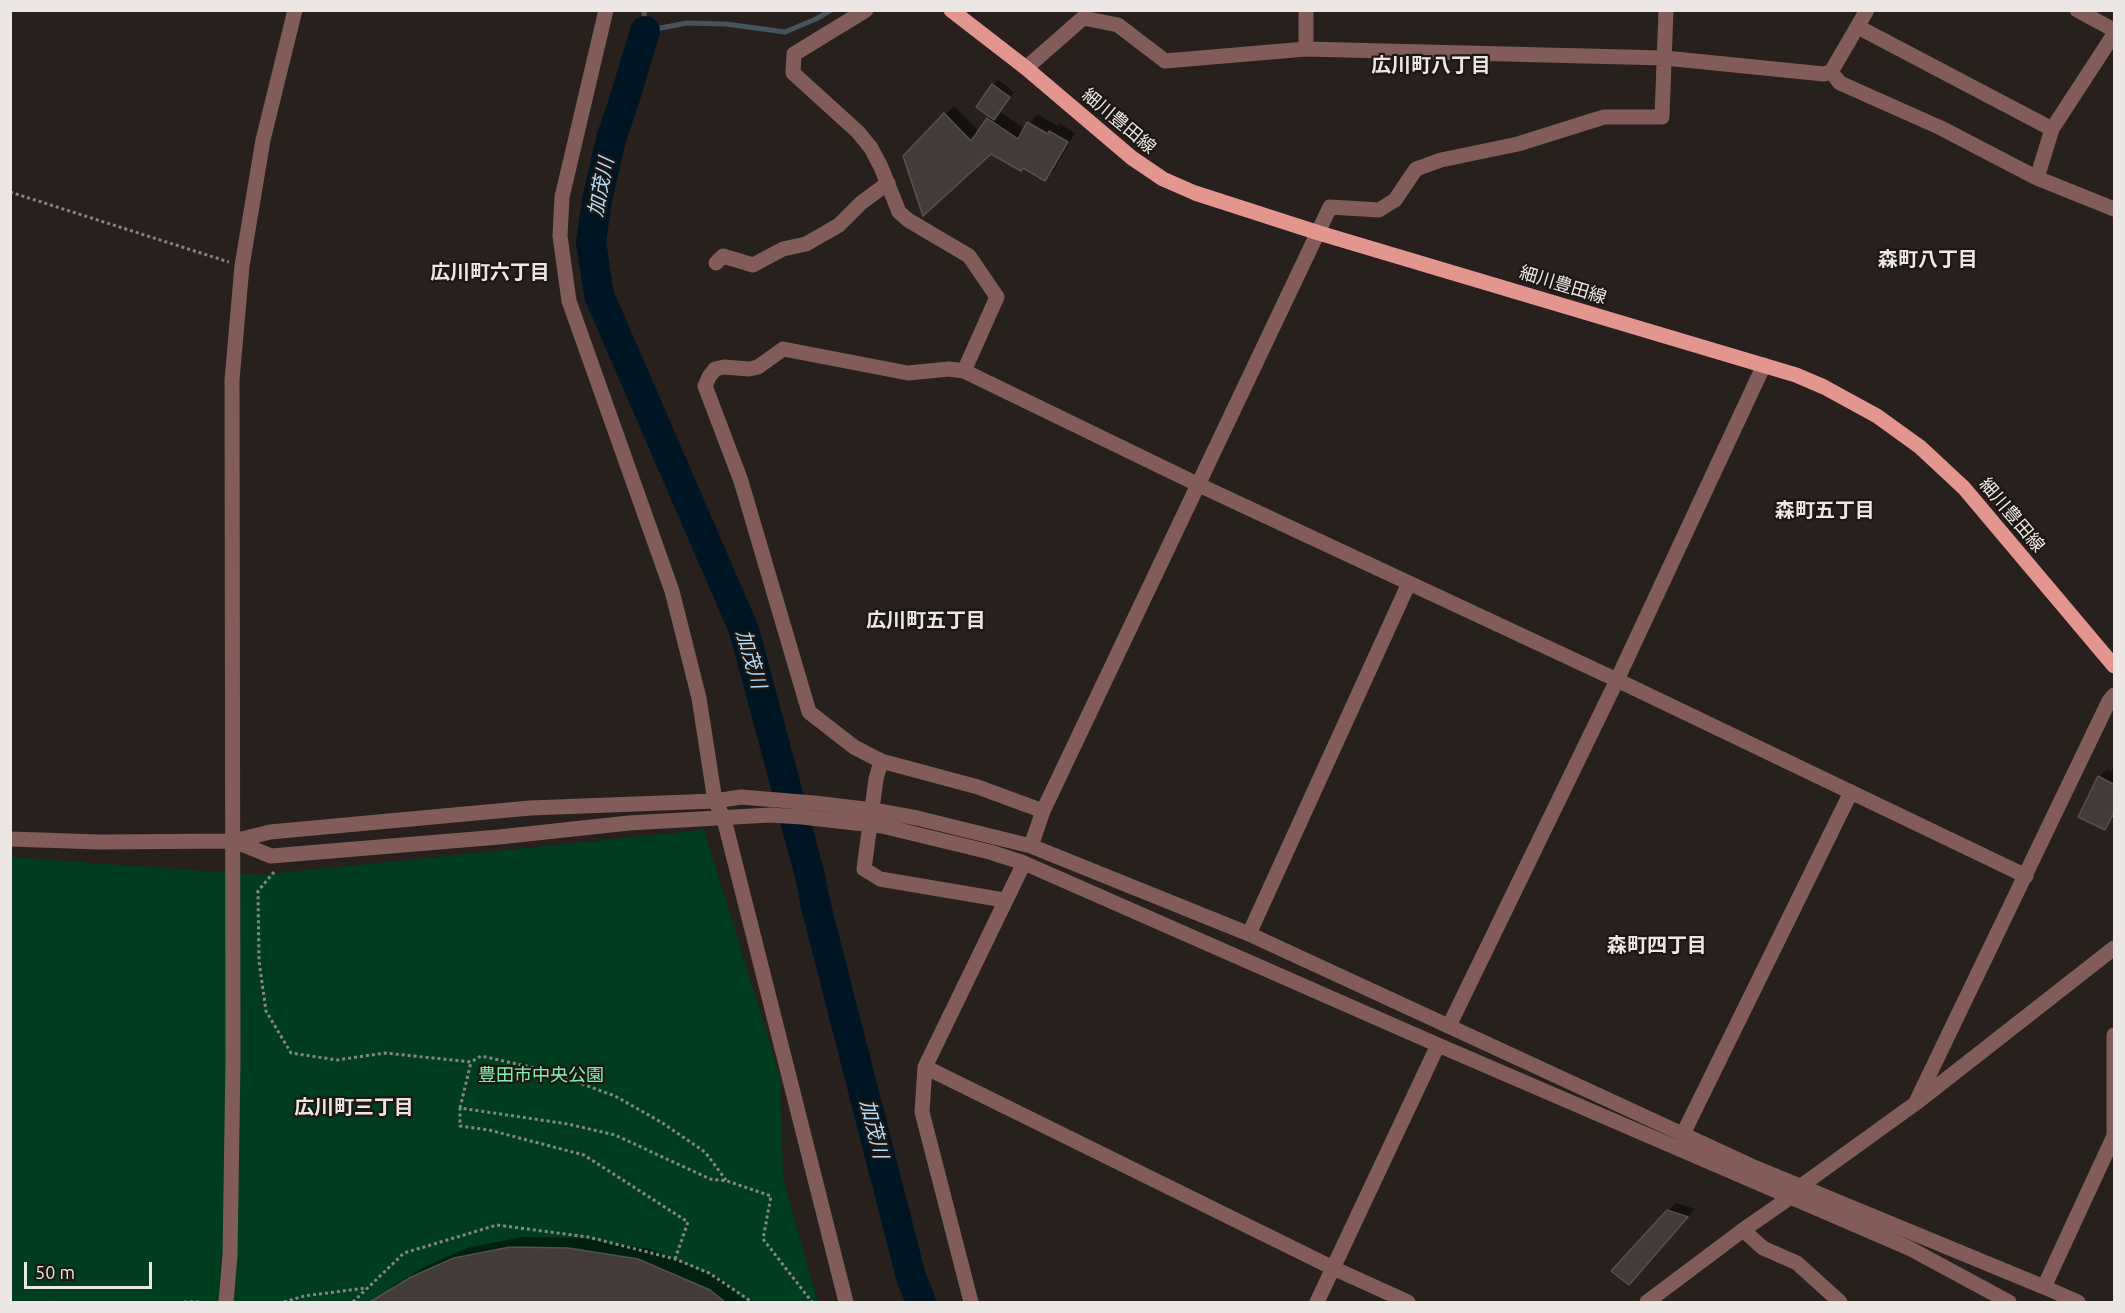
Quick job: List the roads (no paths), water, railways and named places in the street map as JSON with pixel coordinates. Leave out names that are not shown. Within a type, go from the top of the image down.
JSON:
[{"type":"main road","name":"細川豊田線","points":[[951,11],[1026,68],[1132,159],[1162,179],[1195,193],[1319,233],[1764,365],[1824,387],[1877,416],[1939,463],[1964,488],[2115,666]]},
{"type":"street","points":[[226,1302],[230,1256],[233,1061],[232,380],[242,266],[262,140],[295,10]]},
{"type":"street","points":[[606,10],[562,197],[560,236],[569,301],[672,591],[699,698],[715,801],[731,817],[846,1302]]},
{"type":"street","points":[[866,10],[794,54],[794,74],[858,132],[871,148],[899,212],[908,220],[969,256],[997,297],[964,371]]},
{"type":"street","points":[[1306,10],[1306,50]]},
{"type":"street","points":[[1031,846],[1043,811],[1330,207],[1378,210],[1395,200],[1416,169],[1441,160],[1518,144],[1604,117],[1662,117],[1666,10]]},
{"type":"street","points":[[1831,72],[1867,10]]},
{"type":"street","points":[[2037,178],[2052,129],[2115,32],[2078,10]]},
{"type":"street","points":[[1026,68],[1083,18],[1118,25],[1165,61],[1306,50],[1665,58],[1801,72],[1831,72]]},
{"type":"street","points":[[1858,27],[2052,129]]},
{"type":"street","points":[[1831,72],[1840,83],[1941,128],[2037,178],[2115,209]]},
{"type":"street","points":[[716,263],[723,256],[753,265],[783,249],[806,244],[839,225],[861,203],[888,183]]},
{"type":"street","points":[[1043,811],[978,787],[881,761],[854,747],[809,712],[741,481],[705,386],[708,377],[715,369],[758,367],[783,349],[908,373],[949,369],[964,371],[1199,485],[1617,680],[2026,876]]},
{"type":"street","points":[[1449,1026],[1617,680],[1764,365]]},
{"type":"street","points":[[1249,934],[1409,583]]},
{"type":"street","points":[[1916,1103],[2109,701],[2115,695]]},
{"type":"street","points":[[881,761],[876,779],[864,869],[880,879],[1005,900]]},
{"type":"street","points":[[1683,1134],[1851,792]]},
{"type":"street","points":[[10,839],[234,842],[270,832],[530,808],[715,801],[741,797],[873,817],[1024,863],[1438,1045],[1749,1172],[2078,1302]]},
{"type":"street","points":[[234,842],[271,856],[499,837],[629,823],[731,817],[917,818],[1031,846],[1249,934],[1683,1134],[1749,1172]]},
{"type":"street","points":[[970,1302],[922,1112],[925,1067],[1024,863]]},
{"type":"street","points":[[1647,1302],[1916,1103],[2113,952]]},
{"type":"street","points":[[2044,1287],[2114,1136],[2115,1035]]},
{"type":"street","points":[[1317,1302],[1438,1045]]},
{"type":"street","points":[[925,1067],[1333,1268],[1408,1302]]},
{"type":"street","points":[[1797,1191],[2009,1302]]},
{"type":"street","points":[[1743,1230],[1762,1248],[1797,1263],[1840,1302]]},
{"type":"waterway","points":[[644,10],[645,31],[687,23],[726,24],[785,32],[831,10]]},
{"type":"waterway","name":"加茂川","points":[[645,31],[611,139],[597,200],[591,242],[599,295],[744,630],[810,876],[911,1277],[921,1302]]},
{"type":"district","name":"広川町八丁目","points":[[1431,65]]},
{"type":"district","name":"森町八丁目","points":[[1928,259]]},
{"type":"district","name":"広川町六丁目","points":[[490,272]]},
{"type":"district","name":"森町五丁目","points":[[1825,510]]},
{"type":"district","name":"広川町五丁目","points":[[926,620]]},
{"type":"district","name":"森町四丁目","points":[[1657,945]]},
{"type":"district","name":"広川町三丁目","points":[[354,1107]]},
{"type":"park label","name":"豊田市中央公園","points":[[541,1075]]}]
